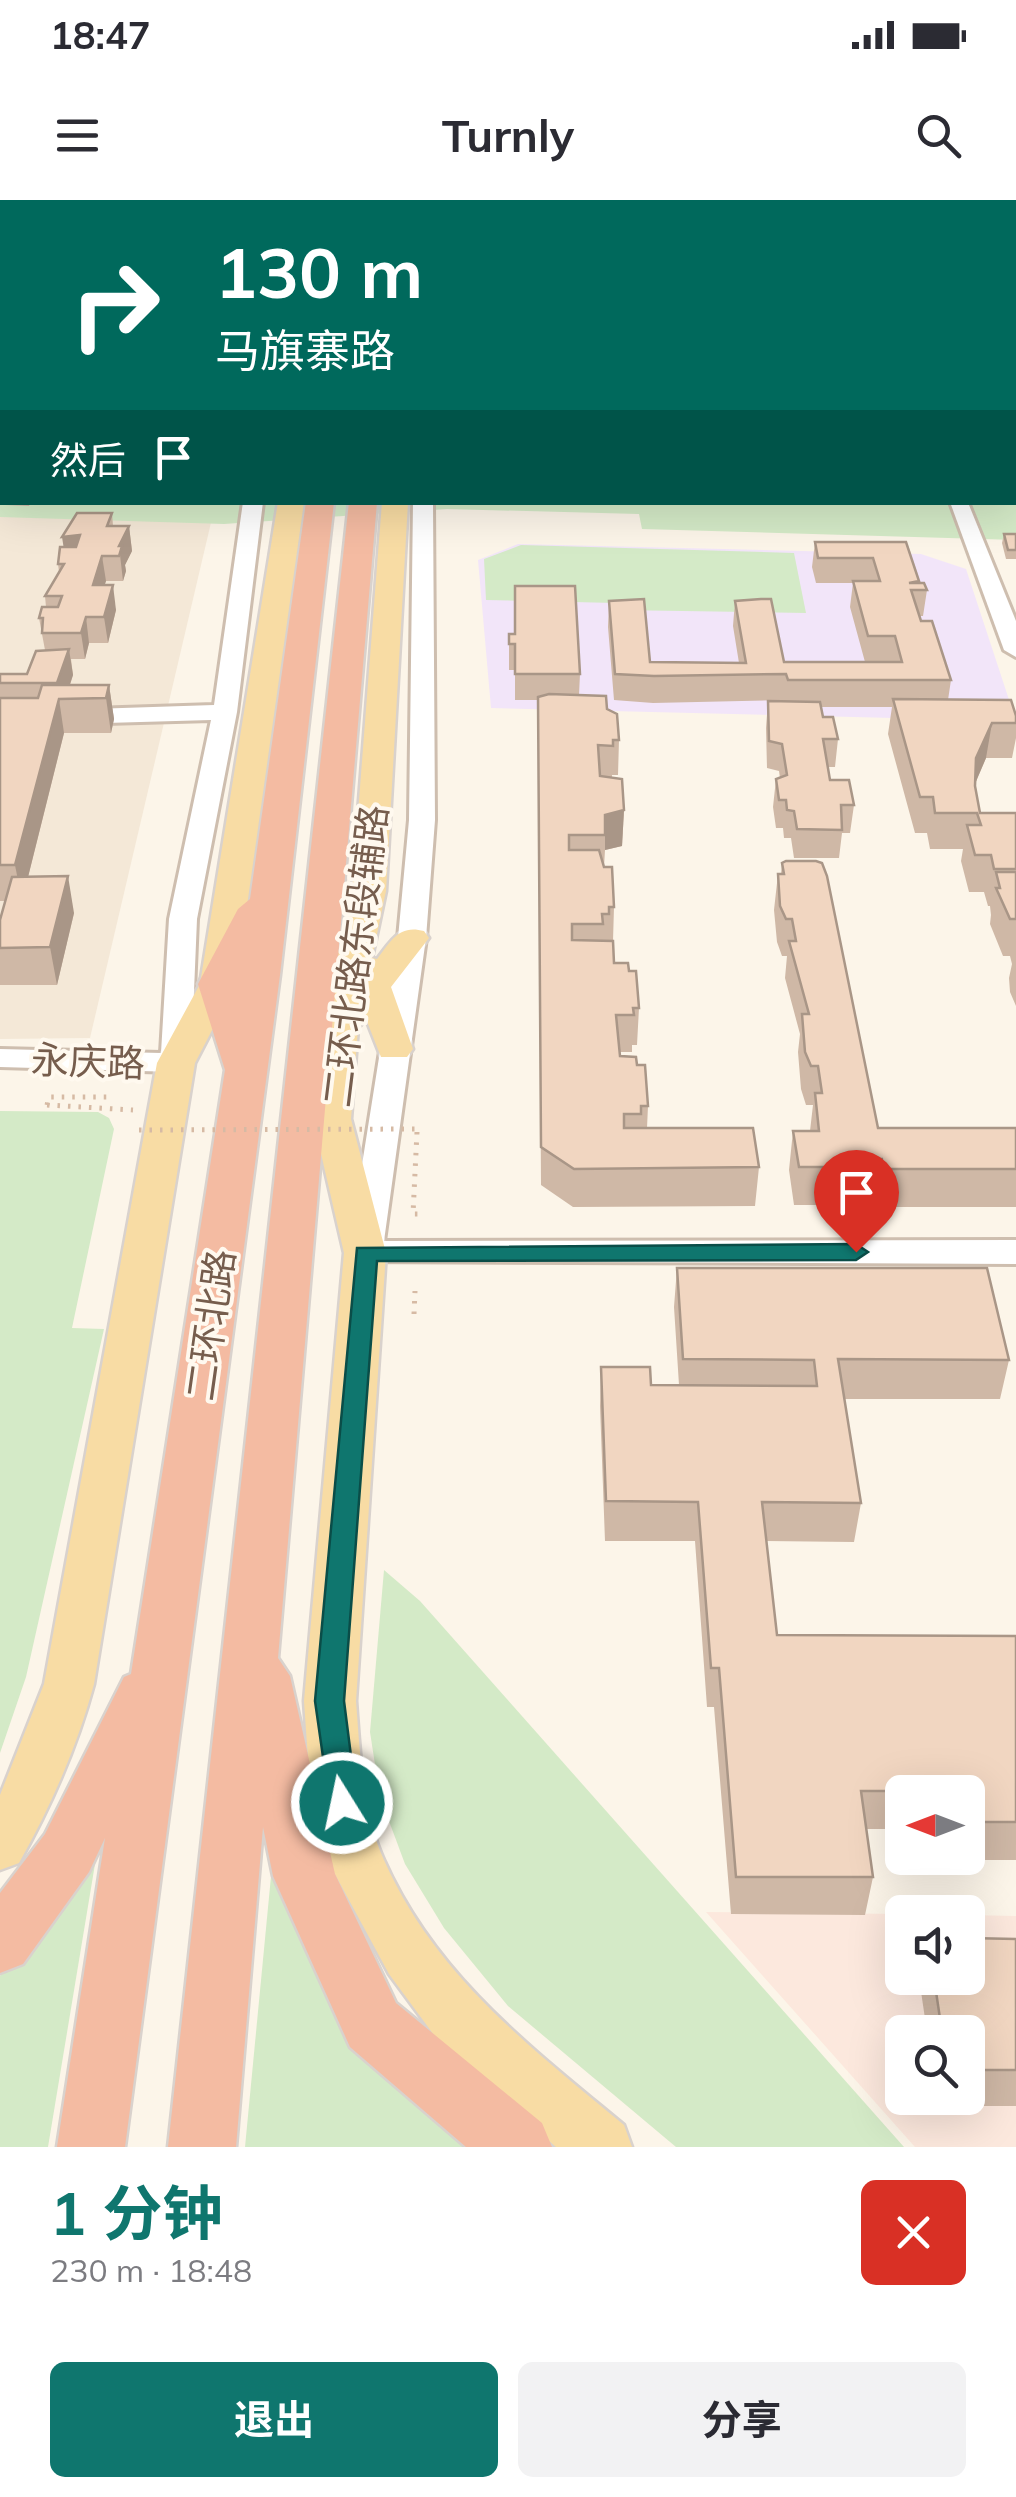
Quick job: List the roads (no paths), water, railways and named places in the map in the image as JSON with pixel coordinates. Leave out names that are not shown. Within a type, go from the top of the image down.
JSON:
[{"type":"highway","name":"二环北路","points":[[91,2147],[245,1077],[320,505]]},
{"type":"highway","name":"二环北路","points":[[202,2147],[363,505]]},
{"type":"highway","points":[[245,1077],[218,984],[272,880]]},
{"type":"highway","points":[[332,1119],[310,1074],[340,1026]]},
{"type":"highway","points":[[252,1619],[304,1876],[373,2024],[518,2147]]},
{"type":"highway","points":[[0,1943],[67,1853],[162,1656]]},
{"type":"main road","points":[[0,1846],[28,1800],[70,1684],[175,1070],[218,984],[291,505]]},
{"type":"main road","name":"二环北路东段辅路","points":[[395,505],[370,891],[340,1026],[332,1119],[365,1253],[330,1701],[335,1773],[357,1865],[409,1955],[466,2030],[602,2147]]},
{"type":"main road","points":[[340,1026],[412,938]]},
{"type":"main road","points":[[358,945],[394,1048]]},
{"type":"street","points":[[175,1070],[183,919],[225,712],[253,505]]},
{"type":"street","points":[[423,505],[422,820],[412,938],[365,1253],[1016,1252]]},
{"type":"street","points":[[959,505],[1016,650]]},
{"type":"street","points":[[0,719],[225,712]]},
{"type":"street","name":"永庆路","points":[[0,1058],[175,1070]]},
{"type":"street","name":"永庆路","points":[[0,1078],[175,1070]]}]
